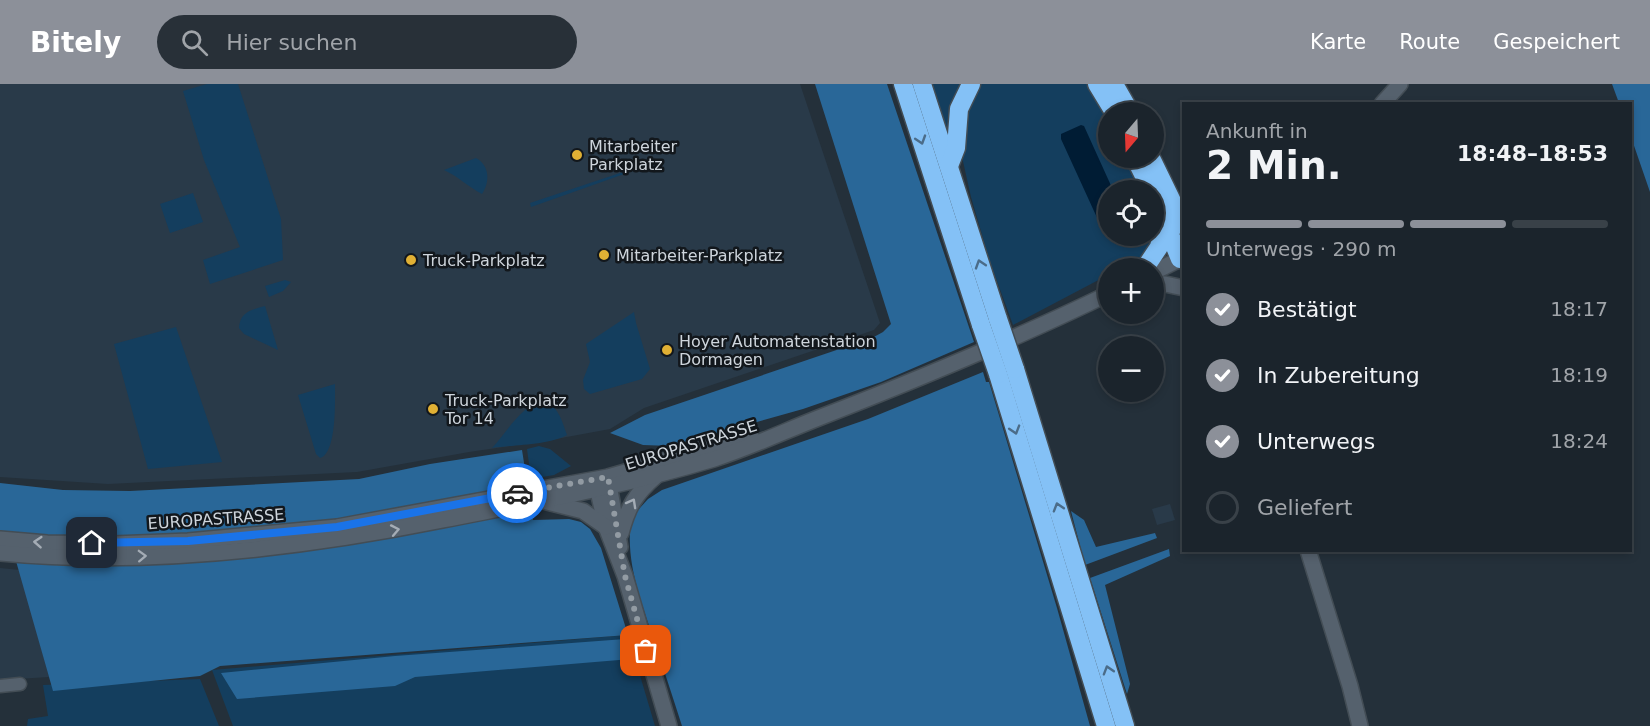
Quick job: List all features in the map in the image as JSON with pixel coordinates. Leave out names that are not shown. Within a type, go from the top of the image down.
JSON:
[{"type":"highway","points":[[903,84],[1073,555],[1125,726]]},
{"type":"highway","points":[[922,84],[949,166],[989,322]]},
{"type":"highway","points":[[949,166],[956,148],[959,109],[971,84]]},
{"type":"highway","points":[[1097,84],[1108,102]]},
{"type":"highway","points":[[1114,84],[1124,102]]},
{"type":"highway","points":[[1155,168],[1178,220],[1182,261]]},
{"type":"highway","points":[[1164,206],[1178,220]]},
{"type":"highway","points":[[1152,258],[1178,220]]},
{"type":"highway","points":[[1006,372],[1069,607],[1106,726]]},
{"type":"main road","points":[[1384,102],[1400,84]]},
{"type":"main road","points":[[1164,268],[1182,261]]},
{"type":"main road","points":[[1164,284],[1182,288]]},
{"type":"main road","name":"EUROPASTRASSE","points":[[0,539],[47,543],[114,544],[337,527],[657,475],[760,444],[818,418],[930,374],[1098,298]]},
{"type":"main road","name":"EUROPASTRASSE","points":[[0,553],[114,557],[266,548],[377,533],[541,501],[818,418]]},
{"type":"main road","points":[[619,539],[630,506],[639,491],[657,475]]},
{"type":"main road","points":[[602,483],[606,527],[625,576]]},
{"type":"main road","points":[[602,483],[619,539],[625,576],[636,617],[669,726]]},
{"type":"main road","points":[[541,501],[583,511],[606,527]]},
{"type":"main road","points":[[1309,552],[1360,726]]},
{"type":"street","points":[[0,686],[20,684]]},
{"type":"shaded area","points":[[0,84],[800,84],[880,323],[874,330],[644,408],[610,429],[545,441],[357,472],[108,484],[0,477]]},
{"type":"shaded area","points":[[207,84],[238,84],[281,219],[283,260],[210,284],[203,260],[240,247],[204,160],[183,91]]},
{"type":"shaded area","points":[[815,84],[887,84],[974,342],[881,382],[803,409],[671,446],[643,445],[610,433],[645,415],[872,338],[891,324]]},
{"type":"shaded area","points":[[932,84],[966,84],[950,140]]},
{"type":"shaded area","points":[[976,84],[1090,84],[1099,102],[1098,168],[1131,168],[1136,180],[1098,180],[1098,246],[1150,246],[1144,254],[1139,258],[1098,258],[1098,280],[1013,325],[990,262],[971,197],[960,148],[969,94]]},
{"type":"shaded area","points":[[1612,84],[1650,84],[1650,192],[1632,140],[1632,102],[1619,102]]},
{"type":"shaded area","points":[[1081,125],[1084,126],[1098,157],[1098,168],[1103,168],[1108,180],[1098,180],[1098,220],[1061,139],[1061,134]]},
{"type":"shaded area","points":[[476,158],[484,165],[487,174],[482,194],[444,170]]},
{"type":"shaded area","points":[[644,165],[644,167],[531,207],[530,203]]},
{"type":"shaded area","points":[[193,193],[203,222],[170,233],[160,204]]},
{"type":"shaded area","points":[[285,280],[291,282],[283,291],[269,297],[265,286]]},
{"type":"shaded area","points":[[265,306],[278,350],[244,334],[239,328],[244,315],[251,310]]},
{"type":"shaded area","points":[[634,312],[650,369],[642,379],[590,394],[584,389],[583,380],[590,362],[586,344]]},
{"type":"shaded area","points":[[176,327],[222,462],[148,469],[114,344]]},
{"type":"shaded area","points":[[983,372],[986,382],[989,382],[1090,726],[682,726],[634,577],[630,542],[634,508],[639,509],[648,499],[662,490],[868,419]]},
{"type":"shaded area","points":[[335,384],[335,413],[330,447],[320,458],[316,454],[298,395]]},
{"type":"shaded area","points":[[542,401],[556,409],[567,435],[541,443],[492,448],[527,408]]},
{"type":"shaded area","points":[[539,446],[550,449],[571,466],[554,475],[531,479],[527,449]]},
{"type":"shaded area","points":[[522,450],[533,520],[569,519],[581,522],[590,529],[601,548],[628,635],[220,666],[200,676],[53,691],[8,533],[0,531],[0,483],[63,490],[130,491],[359,479],[430,464]]},
{"type":"shaded area","points":[[1170,504],[1175,520],[1157,525],[1152,509]]},
{"type":"shaded area","points":[[1071,511],[1084,520],[1096,547],[1155,533],[1157,538],[1085,565]]},
{"type":"shaded area","points":[[1169,549],[1170,556],[1105,585],[1130,684],[1127,694],[1090,578]]},
{"type":"shaded area","points":[[0,568],[20,570],[49,677],[0,680]]},
{"type":"shaded area","points":[[628,635],[655,726],[233,726],[212,670]]},
{"type":"shaded area","points":[[625,639],[631,659],[415,677],[395,686],[237,699],[221,673],[395,656]]},
{"type":"shaded area","points":[[200,679],[219,726],[27,726],[28,719],[48,716],[43,685]]},
{"type":"way so far","points":[[517,493],[608,477],[625,576],[646,651]]},
{"type":"place","name":"Mitarbeiter Parkplatz","points":[[577,155]]},
{"type":"place","name":"Mitarbeiter-Parkplatz","points":[[604,255]]},
{"type":"place","name":"Truck-Parkplatz","points":[[411,260]]},
{"type":"place","name":"Hoyer Automatenstation Dormagen","points":[[667,350]]},
{"type":"place","name":"Truck-Parkplatz Tor 14","points":[[433,409]]},
{"type":"route","points":[[92,543],[188,541],[337,527],[517,493]]}]
